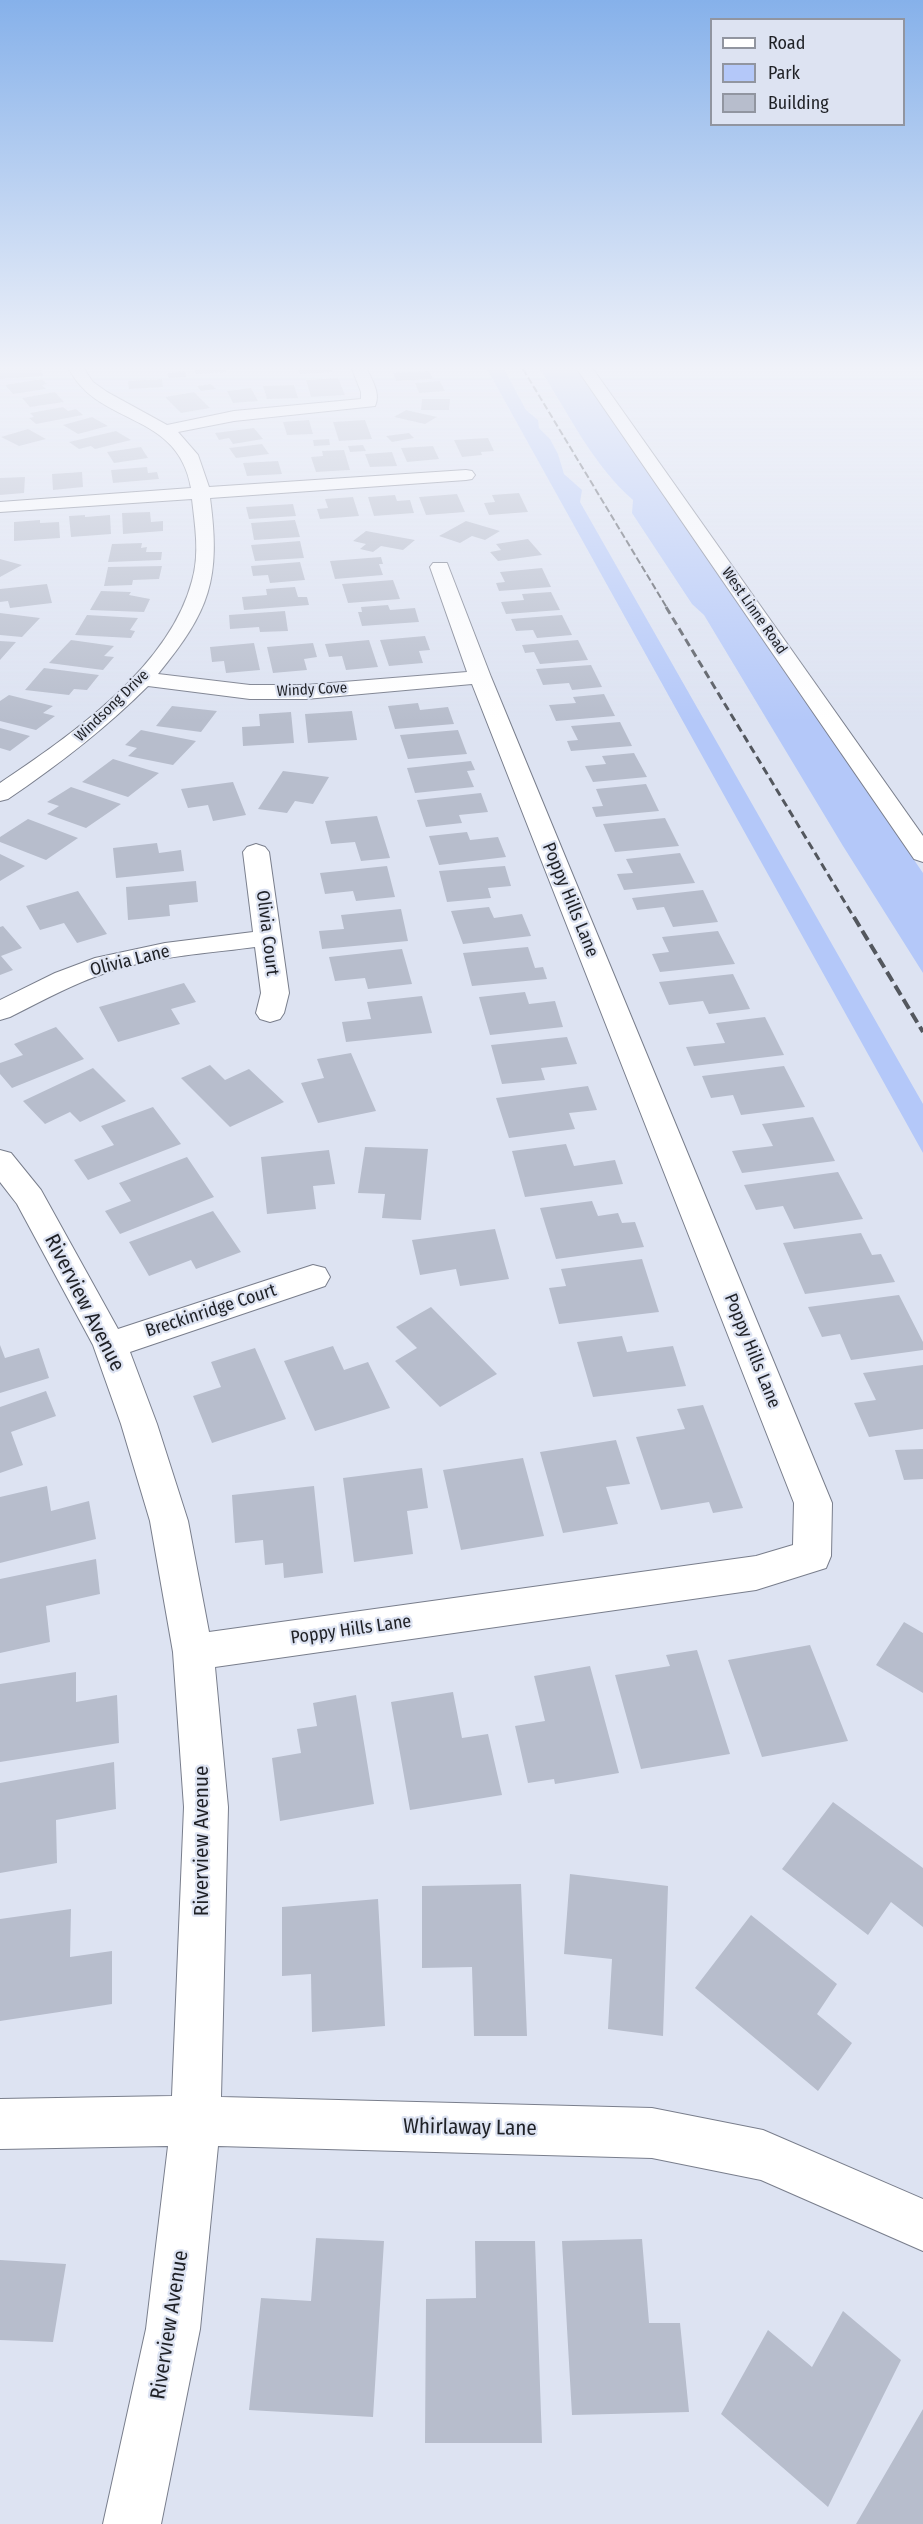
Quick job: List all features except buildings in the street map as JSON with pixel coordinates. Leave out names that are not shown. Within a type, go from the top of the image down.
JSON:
[{"type":"street","name":"Windsong Drive","points":[[0,794],[70,746],[143,679],[168,649],[194,605],[205,568],[205,534],[199,487]]},
{"type":"street","points":[[0,507],[292,487]]},
{"type":"street","name":"West Linne Road","points":[[667,487],[923,854]]},
{"type":"street","name":"Poppy Hills Lane","points":[[193,1652],[756,1573],[812,1556],[813,1503],[480,677],[440,567]]},
{"type":"street","name":"Windy Cove","points":[[143,679],[250,692],[306,692],[480,677]]},
{"type":"street","name":"Olivia Court","points":[[256,852],[275,993],[270,1012]]},
{"type":"street","name":"Olivia Lane","points":[[0,1011],[56,983],[103,965],[155,952],[267,938]]},
{"type":"street","name":"Riverview Avenue","points":[[0,1160],[30,1198],[110,1345],[140,1424],[168,1521],[193,1652],[206,1807],[196,2121],[173,2329],[132,2524]]},
{"type":"street","name":"Breckinridge Court","points":[[110,1345],[313,1277]]},
{"type":"street","name":"Whirlaway Lane","points":[[0,2124],[196,2121],[652,2133],[763,2155],[923,2225]]},
{"type":"green space","points":[[553,487],[578,487],[582,490],[580,502],[923,1104],[923,1153]]},
{"type":"green space","points":[[620,487],[658,487],[923,873],[923,973],[843,846],[704,615],[692,604],[632,513],[633,500]]},
{"type":"railway","points":[[594,487],[667,608]]},
{"type":"railway","points":[[666,607],[855,919]]},
{"type":"railway","points":[[854,917],[923,1032]]}]
